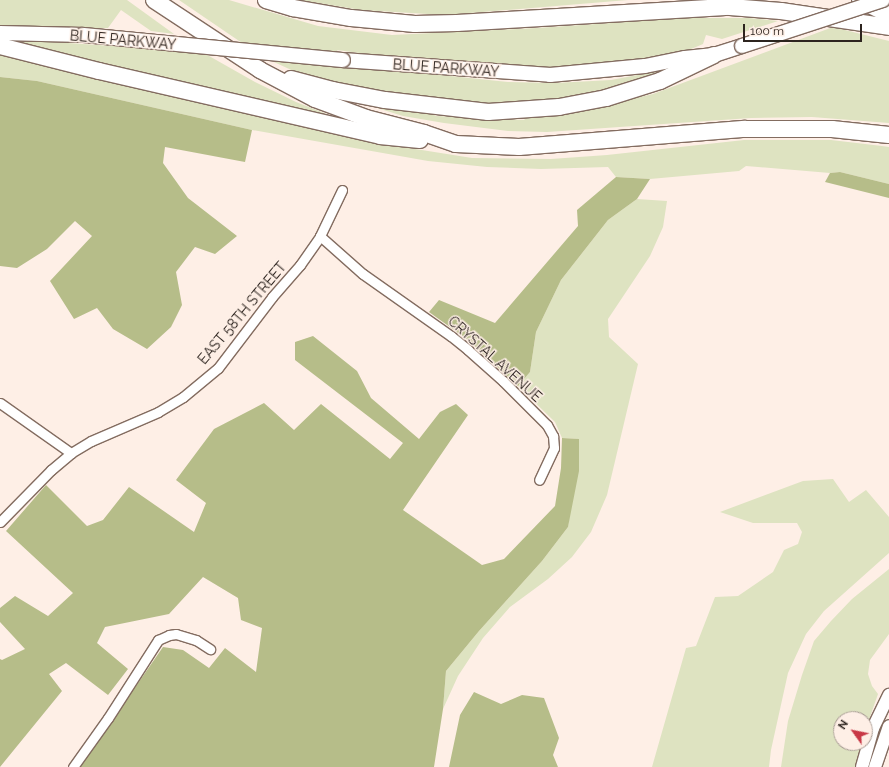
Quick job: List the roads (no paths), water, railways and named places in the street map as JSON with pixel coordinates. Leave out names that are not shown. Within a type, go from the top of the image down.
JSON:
[{"type":"highway","points":[[154,0],[260,70],[315,99],[366,118],[424,133],[456,144]]},
{"type":"highway","points":[[266,0],[293,8],[350,18],[415,24],[465,23],[730,7],[781,11],[889,27]]},
{"type":"highway","points":[[860,0],[889,15]]},
{"type":"highway","name":"BLUE PARKWAY","points":[[0,32],[83,35],[343,60],[550,75],[645,66],[685,58],[714,55],[883,0]]},
{"type":"highway","points":[[0,46],[106,73],[380,136],[456,144],[519,147],[745,129],[832,129],[889,135]]},
{"type":"highway","points":[[260,70],[340,92],[385,100],[488,112],[559,107],[606,98],[660,81],[714,55]]},
{"type":"main road","points":[[862,767],[873,728],[889,695]]},
{"type":"main road","points":[[876,767],[889,726]]},
{"type":"street","name":"EAST 58TH STREET","points":[[0,522],[51,470],[71,453],[91,442],[158,412],[183,397],[218,368],[272,297],[300,265],[320,236],[342,190]]},
{"type":"street","name":"CRYSTAL AVENUE","points":[[320,236],[363,274],[462,345],[547,425],[553,436],[554,448],[539,480]]},
{"type":"street","points":[[0,403],[71,453]]},
{"type":"street","points":[[73,767],[108,718],[158,640],[169,635],[176,634],[196,640],[210,649]]}]
